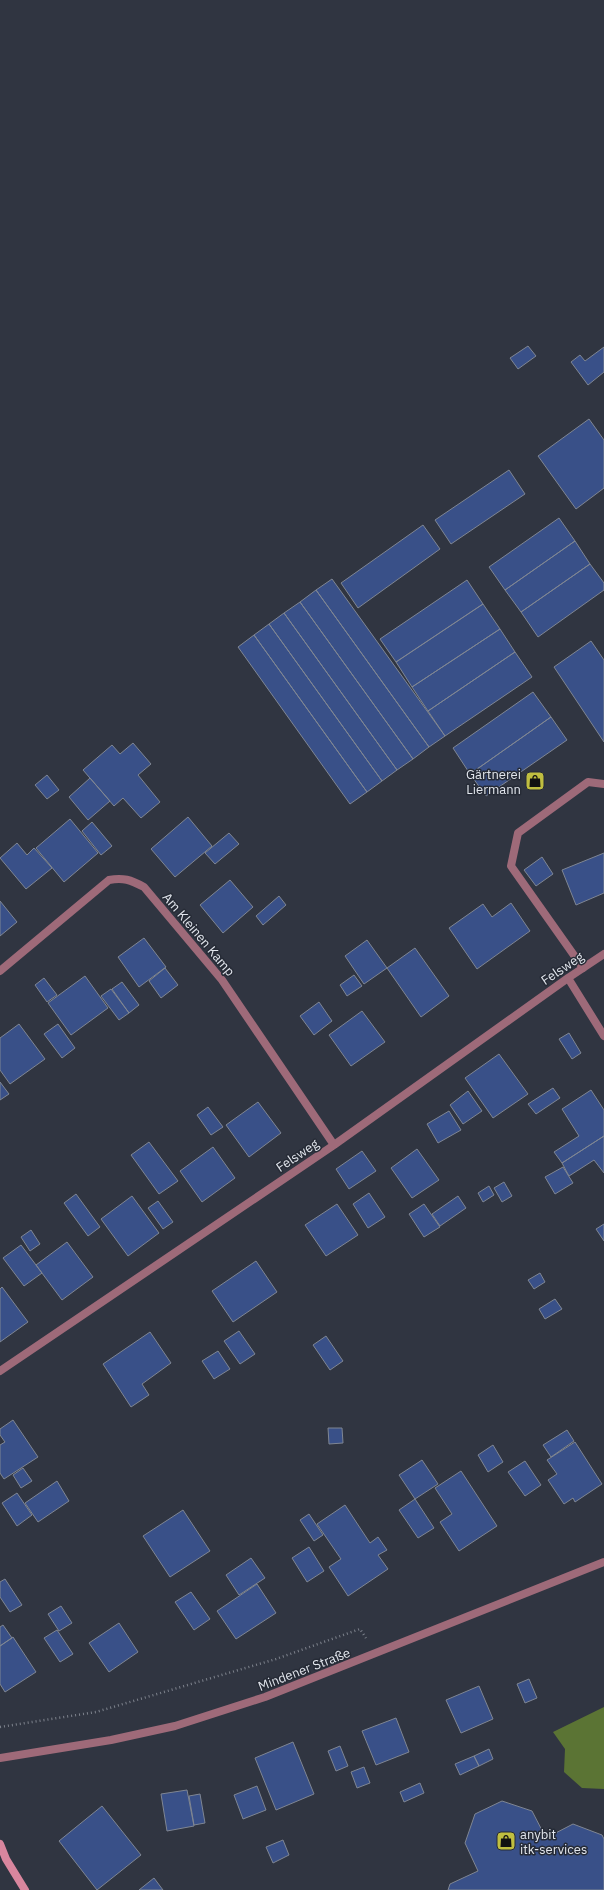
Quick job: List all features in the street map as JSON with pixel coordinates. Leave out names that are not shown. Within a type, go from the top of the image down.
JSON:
[{"type":"main road","points":[[0,1844],[3,1858],[25,1890]]},
{"type":"street","points":[[583,968],[511,866],[518,833],[588,782],[604,784]]},
{"type":"street","name":"Am Kleinen Kamp","points":[[0,971],[109,880],[121,878],[132,880],[144,887],[222,980],[334,1145]]},
{"type":"street","name":"Felsweg","points":[[0,1371],[334,1145],[604,954]]},
{"type":"street","points":[[568,978],[604,1036]]},
{"type":"street","name":"Mindener Straße","points":[[0,1758],[111,1740],[175,1726],[265,1697],[604,1562]]},
{"type":"path","points":[[0,1727],[96,1712],[276,1659],[360,1629],[375,1654]]},
{"type":"green space","points":[[604,1707],[604,1789],[582,1788],[564,1772],[565,1749],[553,1732]]},
{"type":"building","points":[[528,346],[536,356],[518,369],[510,358]]},
{"type":"building","points":[[604,347],[604,372],[588,385],[571,362],[580,355],[585,361]]},
{"type":"building","points":[[589,419],[604,440],[604,488],[576,509],[538,456]]},
{"type":"building","points":[[509,470],[525,494],[451,544],[435,520]]},
{"type":"building","points":[[559,518],[575,541],[505,590],[489,567]]},
{"type":"building","points":[[423,525],[440,549],[358,608],[341,583]]},
{"type":"building","points":[[575,541],[590,564],[521,612],[505,590]]},
{"type":"building","points":[[590,564],[604,583],[604,590],[538,637],[521,612]]},
{"type":"building","points":[[332,579],[445,736],[429,747],[316,590]]},
{"type":"building","points":[[467,580],[483,604],[396,662],[380,639]]},
{"type":"building","points":[[316,590],[429,747],[413,759],[300,602]]},
{"type":"building","points":[[300,602],[413,759],[397,770],[284,613]]},
{"type":"building","points":[[483,604],[500,629],[412,687],[396,662]]},
{"type":"building","points":[[284,613],[397,770],[382,781],[269,624]]},
{"type":"building","points":[[269,624],[382,781],[367,792],[254,635]]},
{"type":"building","points":[[500,629],[515,652],[428,711],[412,687]]},
{"type":"building","points":[[254,635],[367,792],[350,804],[238,647]]},
{"type":"building","points":[[591,641],[604,660],[604,742],[554,667]]},
{"type":"building","points":[[515,652],[532,677],[445,736],[428,711]]},
{"type":"building","points":[[533,692],[551,717],[470,774],[453,748]]},
{"type":"building","points":[[551,717],[567,740],[486,796],[470,774]]},
{"type":"building","points":[[133,743],[151,764],[138,775],[160,802],[141,818],[123,798],[114,806],[83,770],[112,745],[120,754]]},
{"type":"building","points":[[47,775],[59,790],[47,799],[35,785]]},
{"type":"building","points":[[90,778],[110,801],[88,820],[69,797]]},
{"type":"building","points":[[188,817],[212,846],[175,877],[151,849]]},
{"type":"building","points":[[70,819],[98,853],[64,882],[36,848]]},
{"type":"building","points":[[92,822],[112,846],[101,855],[82,831]]},
{"type":"building","points":[[229,833],[239,844],[215,864],[205,853]]},
{"type":"building","points":[[17,843],[27,855],[34,848],[52,868],[26,889],[0,858]]},
{"type":"building","points":[[604,853],[604,893],[576,905],[562,870]]},
{"type":"building","points":[[542,857],[553,874],[536,886],[524,870]]},
{"type":"building","points":[[230,880],[253,907],[223,933],[200,905]]},
{"type":"building","points":[[279,896],[286,905],[263,925],[256,916]]},
{"type":"building","points":[[0,901],[17,922],[0,936]]},
{"type":"building","points":[[511,903],[530,931],[477,969],[449,928],[483,904],[492,917]]},
{"type":"building","points":[[144,938],[166,967],[139,987],[118,957]]},
{"type":"building","points":[[367,940],[387,968],[364,984],[345,956]]},
{"type":"building","points":[[415,948],[449,996],[421,1017],[387,968]]},
{"type":"building","points":[[165,968],[178,985],[161,998],[149,981]]},
{"type":"building","points":[[354,975],[362,986],[347,996],[340,985]]},
{"type":"building","points":[[85,976],[108,1008],[71,1035],[48,1003]]},
{"type":"building","points":[[44,978],[57,995],[47,1002],[35,985]]},
{"type":"building","points":[[122,982],[139,1005],[129,1013],[112,989]]},
{"type":"building","points":[[111,989],[129,1013],[119,1020],[101,996]]},
{"type":"building","points":[[319,1002],[332,1021],[314,1035],[300,1016]]},
{"type":"building","points":[[362,1011],[385,1042],[351,1066],[329,1035]]},
{"type":"building","points":[[19,1024],[45,1059],[10,1084],[0,1070],[0,1038]]},
{"type":"building","points":[[58,1024],[75,1048],[62,1058],[44,1034]]},
{"type":"building","points":[[569,1033],[581,1053],[572,1059],[559,1039]]},
{"type":"building","points":[[499,1054],[528,1094],[493,1118],[465,1078]]},
{"type":"building","points":[[0,1082],[9,1094],[0,1100]]},
{"type":"building","points":[[553,1088],[560,1098],[536,1114],[528,1104]]},
{"type":"building","points":[[591,1090],[604,1110],[604,1136],[562,1163],[554,1152],[579,1136],[562,1109]]},
{"type":"building","points":[[468,1091],[482,1111],[463,1124],[450,1105]]},
{"type":"building","points":[[258,1102],[281,1133],[249,1157],[226,1125]]},
{"type":"building","points":[[208,1107],[223,1127],[211,1135],[197,1115]]},
{"type":"building","points":[[449,1111],[461,1130],[438,1143],[427,1124]]},
{"type":"building","points":[[604,1136],[604,1173],[594,1160],[569,1176],[562,1163]]},
{"type":"building","points":[[149,1142],[178,1181],[159,1194],[131,1155]]},
{"type":"building","points":[[213,1147],[235,1178],[202,1202],[180,1171]]},
{"type":"building","points":[[417,1149],[439,1180],[412,1198],[391,1168]]},
{"type":"building","points":[[362,1151],[376,1171],[349,1189],[336,1169]]},
{"type":"building","points":[[563,1167],[573,1183],[555,1194],[545,1177]]},
{"type":"building","points":[[504,1182],[512,1196],[502,1202],[494,1188]]},
{"type":"building","points":[[489,1186],[494,1195],[483,1202],[478,1193]]},
{"type":"building","points":[[369,1193],[385,1217],[368,1228],[353,1204]]},
{"type":"building","points":[[76,1194],[100,1227],[88,1236],[64,1203]]},
{"type":"building","points":[[132,1196],[159,1233],[128,1256],[101,1219]]},
{"type":"building","points":[[458,1196],[466,1208],[440,1226],[432,1214]]},
{"type":"building","points":[[158,1201],[173,1222],[163,1229],[148,1208]]},
{"type":"building","points":[[337,1204],[358,1235],[326,1256],[305,1225]]},
{"type":"building","points":[[424,1204],[440,1227],[424,1237],[409,1214]]},
{"type":"building","points":[[604,1224],[604,1241],[596,1229]]},
{"type":"building","points":[[31,1230],[40,1244],[30,1251],[21,1237]]},
{"type":"building","points":[[67,1242],[93,1277],[62,1300],[36,1265]]},
{"type":"building","points":[[21,1245],[42,1273],[24,1286],[3,1258]]},
{"type":"building","points":[[256,1261],[277,1292],[233,1322],[212,1291]]},
{"type":"building","points":[[540,1273],[545,1282],[534,1289],[528,1280]]},
{"type":"building","points":[[2,1287],[28,1322],[0,1342],[0,1289]]},
{"type":"building","points":[[555,1299],[562,1309],[545,1319],[539,1309]]},
{"type":"building","points":[[239,1331],[255,1354],[240,1364],[224,1341]]},
{"type":"building","points":[[150,1332],[171,1363],[142,1384],[149,1395],[131,1407],[103,1364]]},
{"type":"building","points":[[326,1336],[343,1361],[330,1370],[313,1345]]},
{"type":"building","points":[[218,1351],[230,1369],[214,1379],[202,1361]]},
{"type":"building","points":[[13,1420],[38,1457],[4,1479],[0,1473],[0,1445],[5,1442],[0,1435],[0,1429]]},
{"type":"building","points":[[328,1428],[342,1428],[343,1443],[329,1444]]},
{"type":"building","points":[[567,1430],[574,1441],[551,1457],[543,1445]]},
{"type":"building","points":[[575,1442],[602,1484],[575,1502],[573,1498],[564,1504],[548,1480],[557,1474],[547,1460]]},
{"type":"building","points":[[493,1445],[503,1462],[488,1472],[478,1455]]},
{"type":"building","points":[[422,1460],[438,1484],[415,1499],[399,1475]]},
{"type":"building","points":[[525,1461],[541,1485],[525,1496],[508,1472]]},
{"type":"building","points":[[23,1468],[32,1481],[21,1488],[13,1475]]},
{"type":"building","points":[[461,1471],[497,1526],[459,1551],[440,1522],[452,1514],[435,1488]]},
{"type":"building","points":[[57,1481],[69,1501],[38,1522],[25,1503]]},
{"type":"building","points":[[17,1493],[32,1515],[17,1526],[2,1503]]},
{"type":"building","points":[[415,1499],[434,1528],[418,1538],[399,1510]]},
{"type":"building","points":[[345,1505],[370,1543],[378,1537],[387,1550],[378,1555],[388,1569],[348,1596],[329,1567],[341,1559],[317,1524]]},
{"type":"building","points":[[183,1510],[210,1551],[170,1577],[143,1536]]},
{"type":"building","points":[[309,1514],[323,1535],[314,1541],[300,1520]]},
{"type":"building","points":[[309,1547],[324,1571],[307,1582],[292,1558]]},
{"type":"building","points":[[251,1558],[265,1578],[239,1595],[226,1575]]},
{"type":"building","points":[[5,1579],[22,1605],[10,1612],[0,1597],[0,1582]]},
{"type":"building","points":[[257,1584],[276,1613],[236,1639],[217,1611]]},
{"type":"building","points":[[191,1592],[210,1619],[194,1630],[175,1602]]},
{"type":"building","points":[[61,1606],[72,1623],[59,1631],[48,1614]]},
{"type":"building","points":[[119,1623],[138,1652],[109,1672],[89,1643]]},
{"type":"building","points":[[3,1625],[12,1638],[0,1646],[0,1627]]},
{"type":"building","points":[[57,1630],[73,1654],[60,1662],[44,1638]]},
{"type":"building","points":[[13,1637],[36,1672],[5,1692],[0,1684],[0,1646]]},
{"type":"building","points":[[529,1679],[537,1698],[525,1703],[517,1684]]},
{"type":"building","points":[[479,1686],[493,1719],[461,1733],[446,1700]]},
{"type":"building","points":[[396,1718],[409,1752],[376,1765],[362,1731]]},
{"type":"building","points":[[293,1742],[314,1794],[276,1810],[255,1758]]},
{"type":"building","points":[[340,1746],[348,1766],[336,1771],[328,1751]]},
{"type":"building","points":[[489,1749],[493,1759],[479,1766],[474,1756]]},
{"type":"building","points":[[474,1756],[479,1766],[460,1775],[455,1764]]},
{"type":"building","points":[[364,1767],[370,1783],[357,1788],[351,1772]]},
{"type":"building","points":[[420,1783],[424,1793],[404,1802],[400,1792]]},
{"type":"building","points":[[257,1786],[266,1810],[243,1819],[234,1795]]},
{"type":"building","points":[[187,1790],[194,1826],[167,1831],[161,1794]]},
{"type":"building","points":[[200,1794],[205,1823],[194,1825],[189,1796]]},
{"type":"building","points":[[502,1801],[532,1811],[546,1838],[573,1824],[602,1835],[604,1839],[604,1890],[448,1890],[450,1884],[478,1871],[465,1843],[475,1814]]},
{"type":"building","points":[[102,1806],[141,1855],[97,1890],[59,1841]]},
{"type":"building","points":[[283,1840],[289,1855],[273,1863],[266,1847]]},
{"type":"building","points":[[154,1878],[163,1890],[139,1890]]},
{"type":"place","name":"Gärtnerei Liermann","points":[[535,781]]},
{"type":"place","name":"anybit itk-services","points":[[506,1841]]}]
